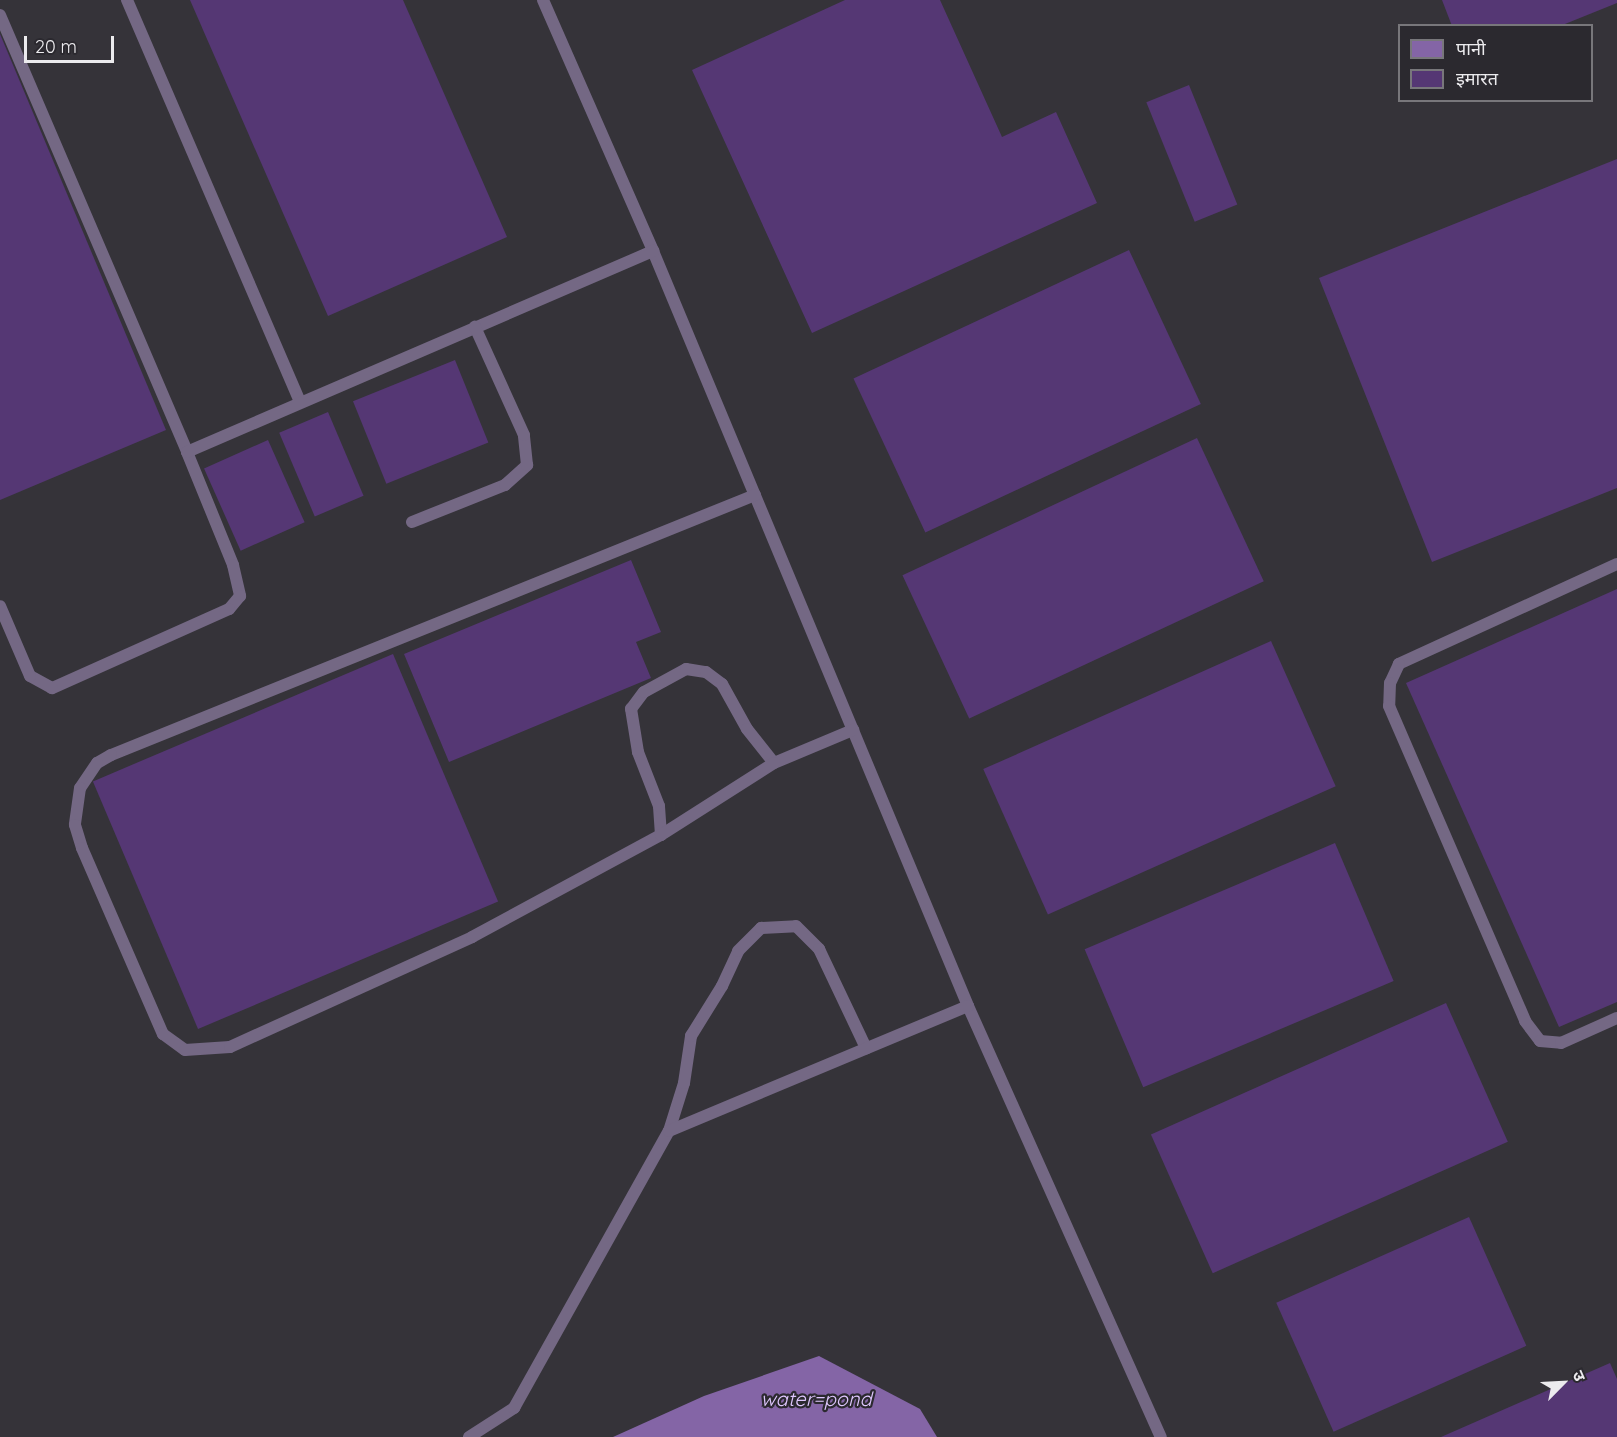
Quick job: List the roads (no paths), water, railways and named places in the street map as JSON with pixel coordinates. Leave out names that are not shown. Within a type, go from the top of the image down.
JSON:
[{"type":"lane","points":[[128,0],[300,402]]},
{"type":"lane","points":[[543,0],[653,251],[968,1006],[1161,1437]]},
{"type":"lane","points":[[0,15],[187,452],[233,565],[240,596],[229,609],[52,688],[30,676],[0,606]]},
{"type":"lane","points":[[187,452],[653,251]]},
{"type":"lane","points":[[412,522],[506,485],[527,465],[524,435],[475,327]]},
{"type":"lane","points":[[755,495],[111,755],[88,774],[75,806],[75,825],[82,848],[163,1034],[185,1050],[230,1047],[472,937],[661,835],[774,763],[853,730]]},
{"type":"lane","points":[[1617,564],[1399,664],[1390,683],[1389,706],[1526,1021],[1539,1041],[1561,1043],[1617,1018]]},
{"type":"lane","points":[[661,835],[659,806],[633,732],[631,709],[644,692],[686,669],[706,672],[722,684],[747,729],[774,763]]},
{"type":"lane","points":[[469,1437],[514,1408],[669,1131],[684,1083],[691,1036],[722,986],[738,951],[761,928],[796,926],[819,949],[866,1048]]},
{"type":"lane","points":[[669,1131],[968,1006]]},
{"type":"water","name":"water=pond","points":[[819,1356],[920,1409],[937,1437],[613,1437],[704,1396]]}]
